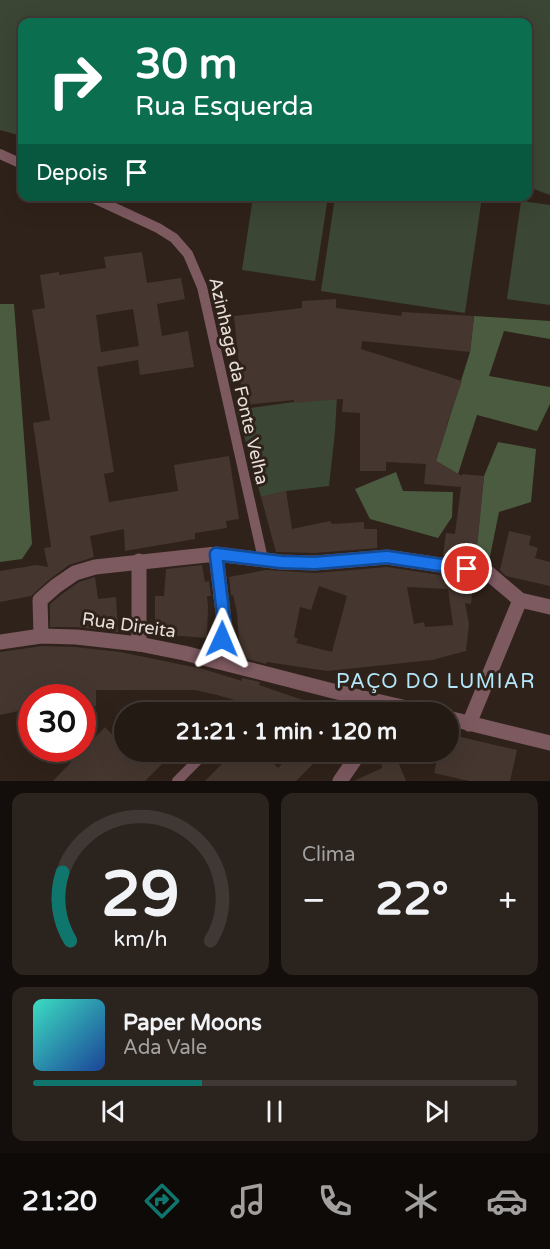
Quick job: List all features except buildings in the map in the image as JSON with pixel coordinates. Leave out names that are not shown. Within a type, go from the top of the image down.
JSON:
[{"type":"street","points":[[216,554],[224,621],[220,662]]},
{"type":"street","points":[[41,636],[40,600],[75,573],[95,567],[139,561],[216,554],[281,562],[315,563],[387,557],[487,572],[520,600],[550,607]]},
{"type":"street","points":[[139,561],[139,644]]},
{"type":"street","points":[[469,723],[520,600]]},
{"type":"street","name":"Rua Direita","points":[[1,642],[41,636],[76,637],[139,644],[220,662],[359,702]]},
{"type":"street","points":[[459,721],[550,743]]},
{"type":"street","points":[[340,781],[350,762]]},
{"type":"lane","points":[[0,154],[18,162]]},
{"type":"lane","name":"Azinhaga da Fonte Velha","points":[[100,201],[158,228],[174,238],[188,254],[202,287],[263,559]]},
{"type":"lane","points":[[177,781],[196,762]]},
{"type":"green space","points":[[0,0],[550,0],[550,195],[532,188],[532,18],[18,18],[18,135],[0,130]]},
{"type":"green space","points":[[252,201],[327,201],[315,281],[242,270]]},
{"type":"green space","points":[[334,201],[481,201],[465,313],[321,291]]},
{"type":"green space","points":[[521,201],[550,205],[550,305],[507,299]]},
{"type":"green space","points":[[0,304],[14,304],[32,544],[22,559],[0,562]]},
{"type":"green space","points":[[474,316],[550,321],[550,339],[504,331],[489,376],[550,387],[550,404],[537,431],[477,415],[458,474],[436,461],[470,352]]},
{"type":"green space","points":[[337,396],[329,486],[286,491],[261,497],[237,410]]},
{"type":"green space","points":[[498,442],[536,449],[531,502],[499,512],[488,566],[475,562],[484,476]]},
{"type":"green space","points":[[396,472],[403,491],[453,492],[452,517],[438,538],[370,519],[355,489]]},
{"type":"district","name":"PAÇO DO LUMIAR","points":[[436,681]]},
{"type":"route","points":[[222,639],[224,621],[216,554],[281,562],[315,563],[387,557],[467,569]]}]
